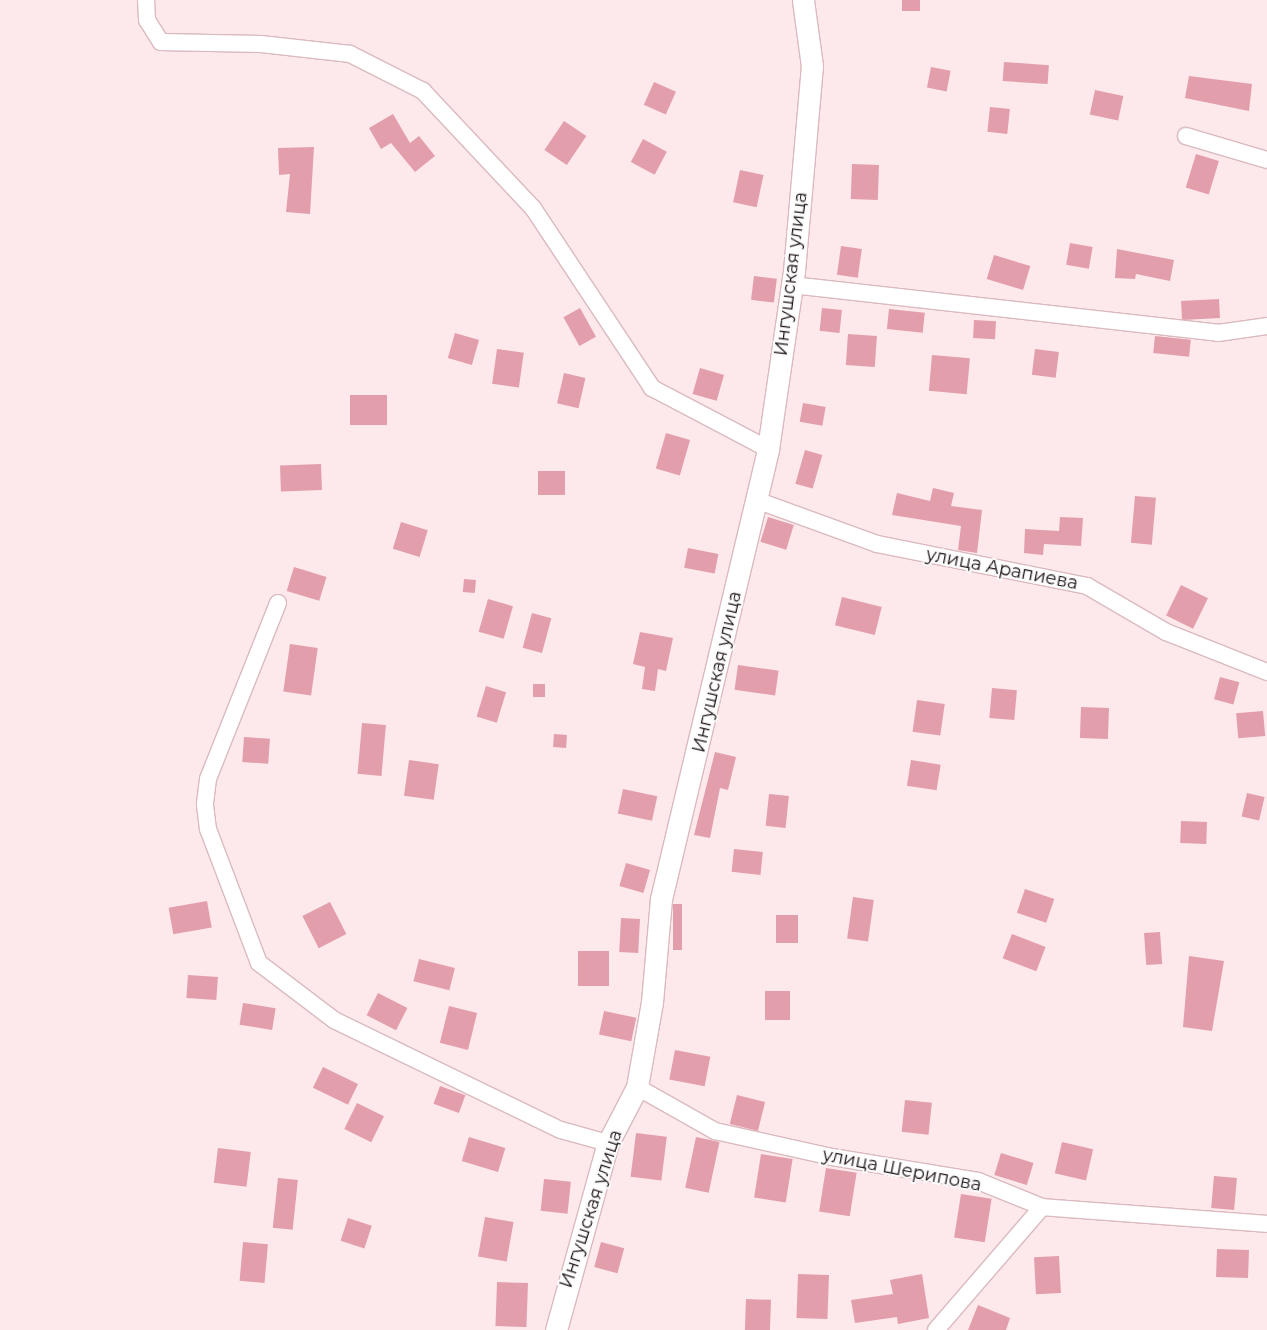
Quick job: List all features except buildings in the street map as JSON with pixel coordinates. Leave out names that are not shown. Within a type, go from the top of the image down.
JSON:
[{"type":"street","points":[[146,0],[147,20],[161,42],[261,44],[350,54],[423,91],[533,208],[652,388],[768,450]]},
{"type":"street","name":"Ингушская улица","points":[[556,1330],[608,1143],[637,1087],[652,1002],[661,899],[680,836],[768,450],[792,285],[812,66],[803,0]]},
{"type":"street","points":[[1186,136],[1267,160]]},
{"type":"street","points":[[792,285],[1218,332],[1267,326]]},
{"type":"street","name":"улица Арапиева","points":[[756,500],[877,544],[1087,586],[1166,632],[1267,672]]},
{"type":"street","points":[[278,603],[208,780],[205,805],[208,830],[259,963],[334,1020],[561,1130],[608,1143]]},
{"type":"street","name":"улица Шерипова","points":[[637,1087],[715,1131],[832,1157],[978,1181],[1042,1207],[1267,1224]]},
{"type":"street","points":[[936,1330],[1042,1207]]}]
